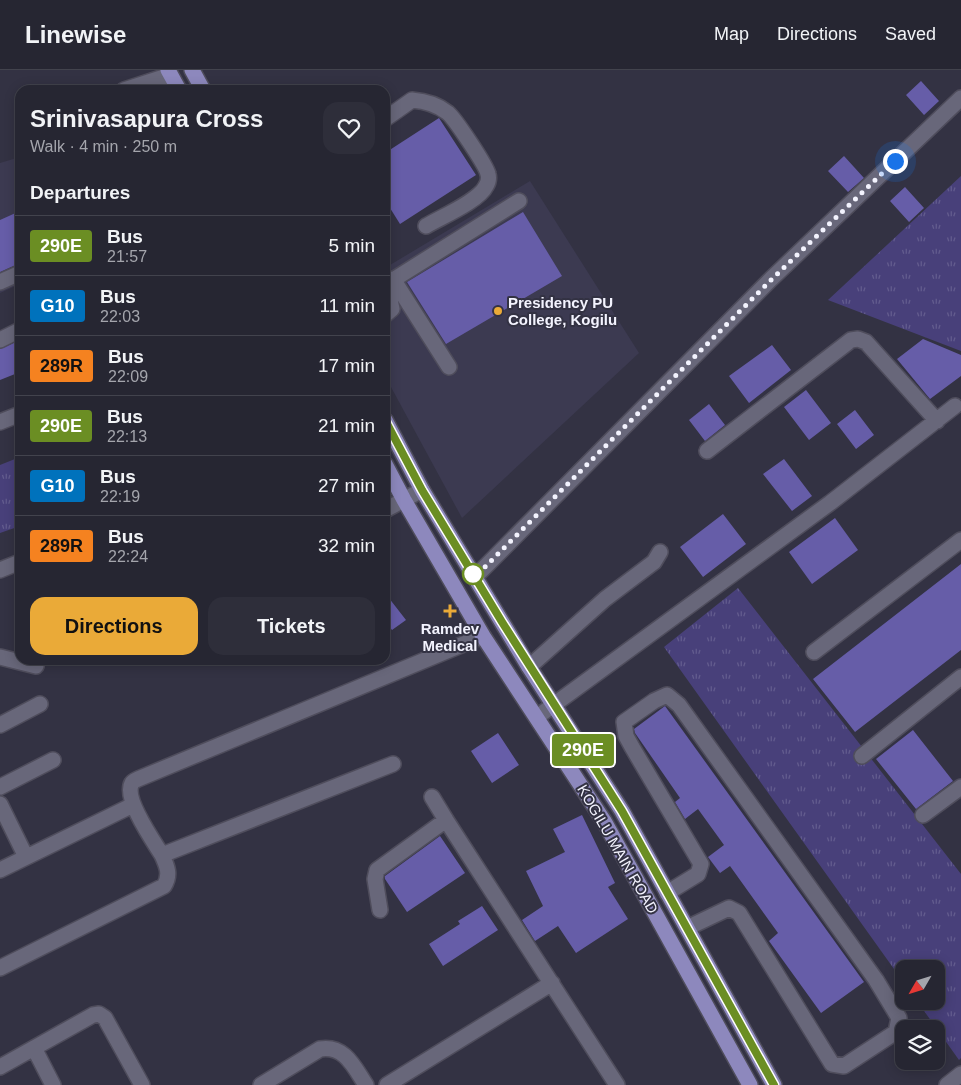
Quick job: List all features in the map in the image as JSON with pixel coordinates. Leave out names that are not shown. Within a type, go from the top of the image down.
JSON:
[{"type":"main road","points":[[192,70],[200,85]]},
{"type":"main road","points":[[169,72],[176,85]]},
{"type":"main road","name":"KOGILU MAIN ROAD","points":[[390,429],[422,490],[529,667],[622,811],[774,1085]]},
{"type":"main road","name":"KOGILU MAIN ROAD","points":[[390,473],[483,636],[604,821],[750,1085]]},
{"type":"street","points":[[136,85],[169,72]]},
{"type":"street","points":[[475,577],[772,279],[961,98]]},
{"type":"street","points":[[390,115],[412,100],[431,103],[440,107],[449,114],[489,176],[487,185],[479,196],[426,226]]},
{"type":"street","points":[[390,281],[519,201]]},
{"type":"street","points":[[0,282],[15,275]]},
{"type":"street","points":[[390,283],[450,367]]},
{"type":"street","points":[[0,340],[15,332]]},
{"type":"street","points":[[707,450],[851,340],[858,339],[866,342],[936,421]]},
{"type":"street","points":[[537,717],[830,503],[936,421],[959,407]]},
{"type":"street","points":[[0,422],[15,416]]},
{"type":"street","points":[[390,507],[422,490]]},
{"type":"street","points":[[814,652],[961,540]]},
{"type":"street","points":[[529,667],[605,599],[654,562],[660,552]]},
{"type":"street","points":[[0,570],[15,564]]},
{"type":"street","points":[[0,968],[164,886],[168,880],[168,870],[162,855],[132,805],[130,791],[132,783],[483,636]]},
{"type":"street","points":[[0,657],[15,661]]},
{"type":"street","points":[[32,665],[36,666]]},
{"type":"street","points":[[862,756],[961,677]]},
{"type":"street","points":[[667,893],[698,874],[701,864],[632,748],[626,736],[624,722],[654,701],[667,695],[680,705],[876,980],[898,1018],[896,1032],[844,1066],[832,1064],[739,913],[729,908],[687,928]]},
{"type":"street","points":[[0,726],[40,704]]},
{"type":"street","points":[[0,787],[53,760]]},
{"type":"street","points":[[162,855],[393,764]]},
{"type":"street","points":[[923,815],[961,787]]},
{"type":"street","points":[[432,797],[617,1085]]},
{"type":"street","points":[[0,804],[26,857]]},
{"type":"street","points":[[0,870],[132,805]]},
{"type":"street","points":[[380,910],[374,879],[377,870],[446,820]]},
{"type":"street","points":[[387,1085],[552,983]]},
{"type":"street","points":[[0,1067],[93,1015],[99,1014],[105,1018],[142,1085]]},
{"type":"street","points":[[34,1048],[54,1085]]},
{"type":"street","points":[[261,1085],[320,1049],[329,1048],[346,1055],[366,1085]]},
{"type":"street","points":[[948,1085],[961,1074]]},
{"type":"shaded area","points":[[15,158],[15,286],[0,293],[0,163]]},
{"type":"shaded area","name":"Presidency PU College, Kogilu","points":[[530,181],[639,353],[462,518],[390,385],[390,265]]},
{"type":"green space","points":[[961,176],[961,351],[828,300]]},
{"type":"green space","points":[[15,459],[15,528],[0,533],[0,465]]},
{"type":"green space","points":[[738,588],[961,874],[961,1058],[959,1060],[945,1040],[945,1020],[931,1020],[923,1010],[945,1010],[945,960],[895,960],[895,970],[664,647]]},
{"type":"building","points":[[921,81],[939,101],[924,115],[906,95]]},
{"type":"building","points":[[439,118],[476,175],[400,224],[390,208],[390,150]]},
{"type":"building","points":[[844,156],[864,178],[848,192],[828,171]]},
{"type":"building","points":[[905,187],[924,208],[909,222],[890,201]]},
{"type":"building","points":[[523,212],[562,276],[446,344],[407,282]]},
{"type":"building","points":[[15,213],[15,265],[0,272],[0,220]]},
{"type":"building","points":[[923,339],[961,355],[961,376],[930,399],[897,359]]},
{"type":"building","points":[[15,342],[15,374],[0,380],[0,349]]},
{"type":"building","points":[[772,345],[791,370],[749,403],[729,376]]},
{"type":"building","points":[[806,390],[831,423],[809,440],[784,407]]},
{"type":"building","points":[[709,404],[725,425],[705,441],[689,420]]},
{"type":"building","points":[[855,410],[874,435],[856,449],[837,424]]},
{"type":"building","points":[[784,459],[812,496],[792,511],[763,474]]},
{"type":"building","points":[[723,514],[746,544],[703,577],[680,547]]},
{"type":"building","points":[[835,518],[858,550],[812,584],[789,552]]},
{"type":"building","points":[[961,564],[961,650],[855,732],[813,679]]},
{"type":"building","points":[[390,599],[406,620],[392,630],[390,627]]},
{"type":"building","points":[[665,706],[864,982],[821,1013],[769,941],[778,933],[730,866],[720,873],[708,857],[724,845],[698,809],[685,819],[675,802],[680,798],[635,733],[634,729]]},
{"type":"building","points":[[913,730],[953,781],[916,809],[876,759]]},
{"type":"building","points":[[498,733],[519,765],[492,783],[471,751]]},
{"type":"building","points":[[582,815],[615,883],[608,887],[628,919],[576,953],[558,926],[535,941],[522,920],[543,906],[526,871],[565,852],[553,829]]},
{"type":"building","points":[[440,836],[465,873],[407,912],[385,879],[385,876]]},
{"type":"building","points":[[482,906],[498,930],[443,966],[429,944],[460,924],[458,921]]},
{"type":"bus line","name":"290E","points":[[390,429],[422,490],[529,667],[622,811],[774,1085]]},
{"type":"place","name":"Presidency PU College, Kogilu","points":[[498,311]]},
{"type":"place","name":"Ramdev Medical","points":[[450,611]]},
{"type":"route","points":[[473,574],[475,577],[772,279],[895,161]]}]
